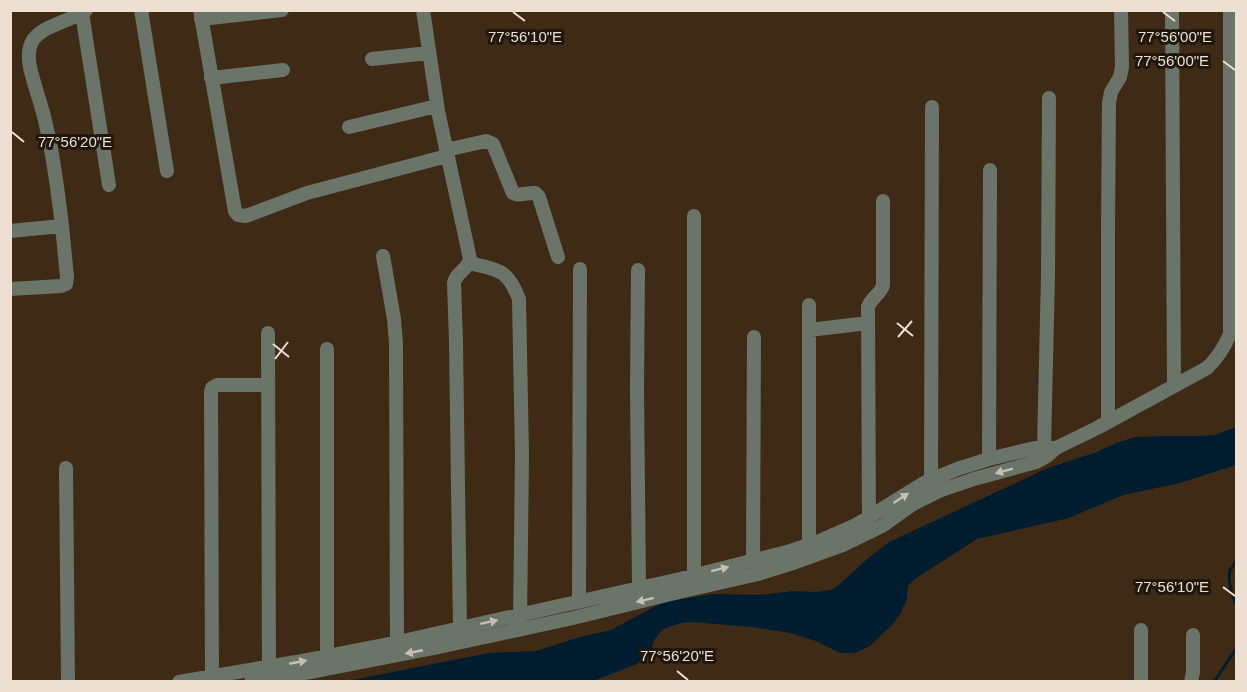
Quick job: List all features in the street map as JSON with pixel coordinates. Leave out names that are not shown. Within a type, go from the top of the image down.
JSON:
[{"type":"street","points":[[141,10],[167,171]]},
{"type":"street","points":[[282,10],[201,15],[235,211],[238,215],[246,216],[307,193],[486,141],[493,144],[513,193],[520,195],[535,193],[539,197],[558,257]]},
{"type":"street","points":[[423,10],[446,153],[470,254],[470,263],[457,275],[454,283],[460,628]]},
{"type":"street","points":[[1108,422],[1109,103],[1111,92],[1122,67],[1121,10]]},
{"type":"street","points":[[1172,10],[1174,386]]},
{"type":"street","points":[[179,681],[269,673],[413,653],[579,602],[787,552],[809,551],[843,544],[924,483],[989,459],[1050,447],[1108,422],[1207,368],[1217,360],[1230,334],[1230,10]]},
{"type":"street","points":[[10,289],[66,284],[57,182],[46,125],[30,67],[29,49],[37,35],[84,12],[109,185]]},
{"type":"street","points":[[372,59],[429,53]]},
{"type":"street","points":[[211,78],[283,70]]},
{"type":"street","points":[[869,525],[882,526],[913,504],[939,491],[1036,462],[1047,456],[1050,447],[1049,98]]},
{"type":"street","points":[[349,127],[437,106]]},
{"type":"street","points":[[931,480],[932,107]]},
{"type":"street","points":[[989,459],[990,170]]},
{"type":"street","points":[[869,525],[868,307],[884,285],[883,201]]},
{"type":"street","points":[[694,216],[694,575]]},
{"type":"street","points":[[10,231],[62,226]]},
{"type":"street","points":[[383,256],[396,343],[397,642]]},
{"type":"street","points":[[470,263],[507,275],[519,299],[522,455],[520,622]]},
{"type":"street","points":[[579,602],[580,269]]},
{"type":"street","points":[[638,270],[639,588]]},
{"type":"street","points":[[809,305],[809,551]]},
{"type":"street","points":[[809,330],[868,323]]},
{"type":"street","points":[[268,333],[269,673]]},
{"type":"street","points":[[753,561],[754,337]]},
{"type":"street","points":[[327,350],[327,656]]},
{"type":"street","points":[[212,679],[211,392],[216,385],[268,385]]},
{"type":"street","points":[[66,468],[68,681]]},
{"type":"street","points":[[250,681],[327,656],[460,628],[520,622],[758,574],[809,551]]},
{"type":"street","points":[[1140,681],[1141,630]]},
{"type":"street","points":[[1191,681],[1193,635]]},
{"type":"water","points":[[1236,427],[1236,465],[1180,483],[1123,495],[1069,518],[977,539],[915,579],[908,586],[907,599],[892,625],[870,646],[855,653],[840,653],[816,641],[790,633],[692,622],[663,629],[654,640],[651,651],[637,664],[593,681],[342,682],[489,653],[536,651],[611,630],[663,602],[714,594],[759,595],[831,590],[889,542],[1048,468],[1136,437],[1215,435]]},
{"type":"waterway","points":[[1236,561],[1230,570],[1229,579],[1236,605]]},
{"type":"waterway","points":[[1212,682],[1236,649]]}]
